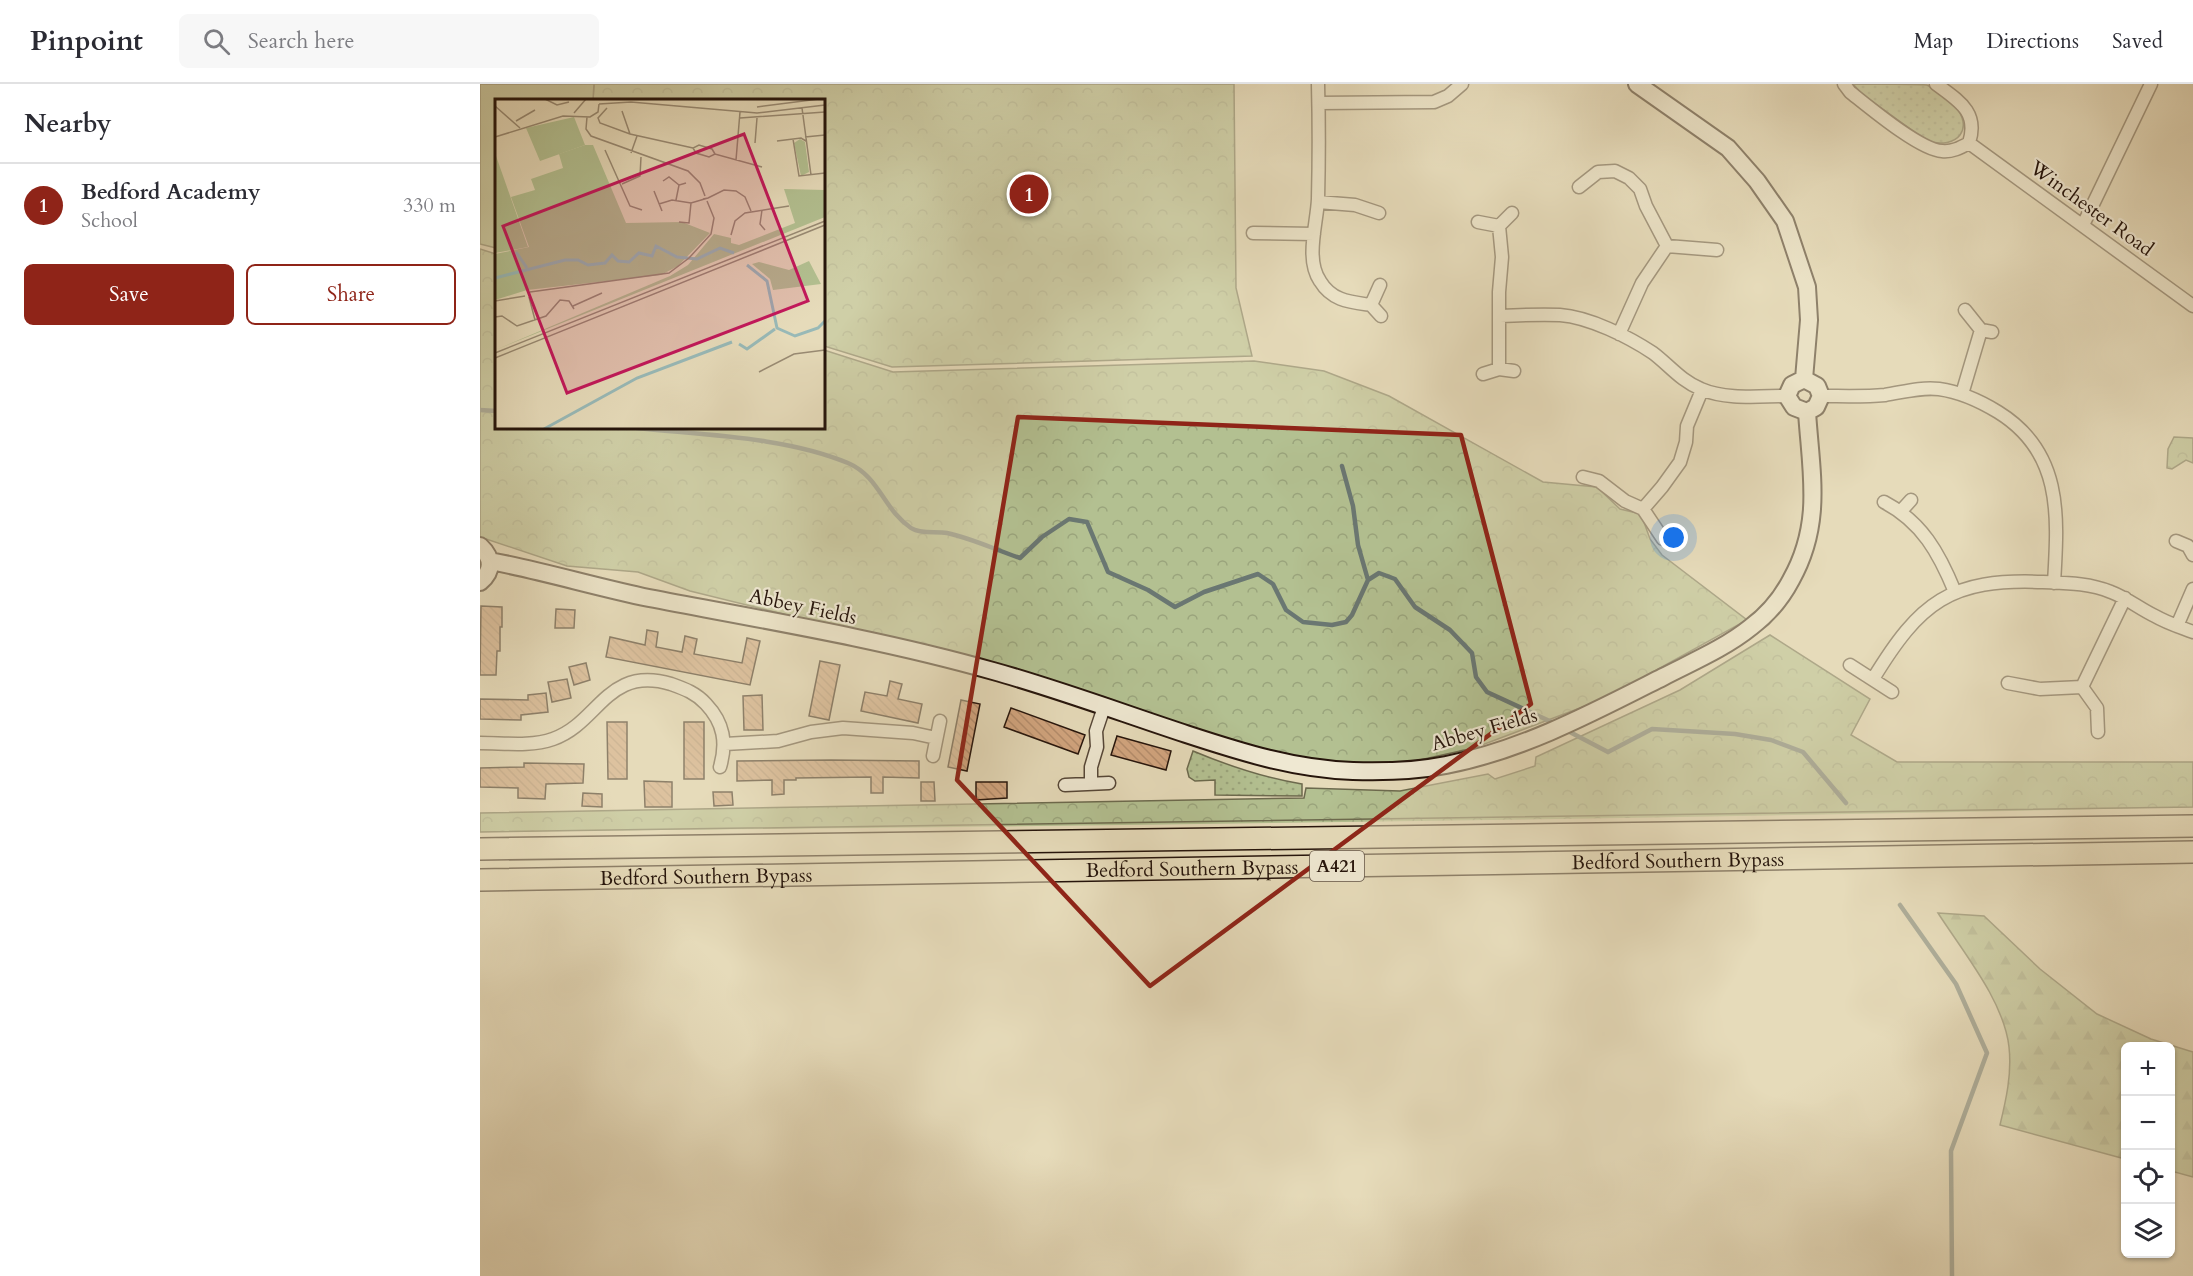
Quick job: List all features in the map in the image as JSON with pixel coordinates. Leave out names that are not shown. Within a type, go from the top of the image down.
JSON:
[{"type":"highway","name":"Bedford Southern Bypass","points":[[480,849],[2193,826]]},
{"type":"highway","name":"Bedford Southern Bypass","points":[[480,880],[2193,852]]},
{"type":"street","points":[[1318,84],[1318,202],[1313,262],[1318,280],[1331,295],[1349,302],[1371,305],[1381,316]]},
{"type":"street","points":[[1319,103],[1434,102],[1448,96],[1462,84]]},
{"type":"street","points":[[1637,84],[1728,148],[1757,181],[1785,221],[1807,287],[1809,320],[1804,379]]},
{"type":"street","points":[[1844,84],[1850,92],[1926,147],[1940,151],[1956,150],[1969,143],[1972,131],[1969,114],[1959,101],[1936,84]]},
{"type":"street","points":[[2082,225],[2151,84]]},
{"type":"street","name":"Winchester Road","points":[[1969,143],[2193,306]]},
{"type":"street","points":[[1579,187],[1597,167],[1615,171],[1629,178],[1640,189],[1646,206],[1667,246]]},
{"type":"street","points":[[1318,202],[1355,205],[1379,213]]},
{"type":"street","points":[[1498,226],[1512,213]]},
{"type":"street","points":[[1478,222],[1498,226]]},
{"type":"street","points":[[1498,226],[1502,257],[1499,292],[1499,369]]},
{"type":"street","points":[[1253,233],[1314,234]]},
{"type":"street","points":[[1667,246],[1717,250]]},
{"type":"street","points":[[1619,334],[1642,283],[1667,246]]},
{"type":"street","points":[[1371,305],[1380,285]]},
{"type":"street","points":[[1962,394],[1987,331],[1965,310]]},
{"type":"street","points":[[1500,316],[1562,315],[1590,322],[1619,334],[1655,355],[1682,379],[1702,390],[1739,396],[1787,396]]},
{"type":"street","points":[[1483,374],[1499,369],[1514,371]]},
{"type":"street","points":[[1787,396],[1794,407],[1807,412],[1816,407],[1821,396],[1817,386],[1804,379]]},
{"type":"street","points":[[1787,396],[1792,384],[1804,379]]},
{"type":"street","points":[[1821,396],[1885,395],[1915,388],[1939,389],[1962,394],[1984,403],[2013,421],[2043,457],[2051,478],[2057,535],[2054,583]]},
{"type":"street","points":[[1643,509],[1680,462],[1686,442],[1687,426],[1702,390]]},
{"type":"street","name":"Abbey Fields","points":[[490,561],[527,568],[601,588],[737,613],[914,650],[1049,687],[1256,757],[1304,767],[1352,771],[1399,771],[1446,765],[1493,753],[1559,729],[1718,648],[1752,627],[1775,603],[1791,580],[1808,535],[1813,514],[1814,488],[1807,412]]},
{"type":"street","points":[[1583,477],[1599,481],[1624,501],[1643,509],[1663,539]]},
{"type":"street","points":[[1901,511],[1911,500]]},
{"type":"street","points":[[1884,502],[1901,511],[1931,541],[1955,592]]},
{"type":"street","points":[[480,546],[490,561],[488,574],[480,582]]},
{"type":"street","points":[[1873,680],[1910,626],[1930,607],[1955,592],[1981,584],[2014,581],[2087,585],[2125,598],[2155,616],[2193,632]]},
{"type":"street","points":[[2177,626],[2193,589]]},
{"type":"street","points":[[2082,687],[2125,598]]},
{"type":"street","points":[[1850,665],[1892,692]]},
{"type":"street","points":[[480,743],[532,744],[552,740],[568,732],[615,690],[642,681],[659,681],[687,689],[708,705],[724,735],[725,744],[720,767]]},
{"type":"street","points":[[2008,683],[2040,689],[2082,687]]},
{"type":"street","points":[[2082,687],[2097,708],[2098,732]]},
{"type":"street","points":[[1091,784],[1091,767],[1097,747],[1096,731],[1104,707]]},
{"type":"street","points":[[933,756],[940,721]]},
{"type":"street","points":[[725,744],[778,741],[811,732],[843,728],[913,733],[936,738]]},
{"type":"street","points":[[1065,785],[1109,783]]},
{"type":"highlighted area","points":[[1018,417],[1461,435],[1531,704],[1150,986],[957,780]]},
{"type":"green space","points":[[480,84],[594,84],[593,99],[495,99],[495,248],[480,244]]},
{"type":"green space","points":[[594,84],[1234,84],[1236,288],[1252,356],[892,367],[825,346],[825,99],[593,99]]},
{"type":"green space","points":[[1853,84],[1927,85],[1954,105],[1963,122],[1963,129],[1955,140],[1938,143],[1927,141],[1862,94]]},
{"type":"green space","points":[[480,249],[495,254],[495,429],[825,429],[825,350],[893,372],[1254,361],[1324,371],[1389,396],[1543,482],[1597,487],[1620,509],[1641,514],[1650,539],[1662,555],[1747,620],[1604,699],[1474,748],[1397,765],[1341,765],[1258,751],[991,665],[690,591],[638,572],[567,566],[480,537]]},
{"type":"green space","points":[[2174,437],[2193,438],[2193,463],[2186,460],[2172,469],[2167,468],[2168,449]]},
{"type":"green space","points":[[1770,635],[1870,699],[1851,735],[1897,762],[2193,762],[2193,807],[1551,819],[480,832],[480,813],[1304,798],[1306,788],[1400,791],[1488,774],[1495,779],[1535,766],[1536,757],[1680,690]]},
{"type":"green space","points":[[1193,751],[1247,771],[1302,784],[1302,796],[1215,795],[1215,780],[1195,781],[1189,777],[1187,769]]},
{"type":"green space","points":[[1938,913],[1984,916],[2040,969],[2097,1014],[2161,1042],[2121,1042],[2121,1158],[2000,1125],[2009,1077],[2009,1047],[1999,1012],[1981,977]]},
{"type":"green space","points":[[2175,1046],[2193,1052],[2193,1177],[2175,1172]]},
{"type":"building","points":[[481,606],[502,607],[500,651],[497,651],[496,675],[480,675]]},
{"type":"building","points":[[556,609],[575,610],[574,628],[555,628]]},
{"type":"building","points":[[647,630],[658,632],[656,647],[682,652],[685,636],[697,639],[694,654],[742,663],[747,638],[760,641],[750,685],[606,657],[610,637],[645,645]]},
{"type":"building","points":[[820,661],[840,665],[829,720],[809,716]]},
{"type":"building","points":[[586,663],[590,680],[574,685],[569,667]]},
{"type":"building","points":[[567,679],[571,698],[552,702],[548,682]]},
{"type":"building","points":[[890,681],[902,684],[898,699],[922,704],[918,723],[861,711],[865,692],[887,696]]},
{"type":"building","points":[[546,693],[548,712],[521,715],[521,720],[480,719],[480,699],[528,700],[528,695]]},
{"type":"building","points":[[762,695],[763,730],[744,730],[743,696]]},
{"type":"building","points":[[961,700],[980,704],[967,771],[948,767]]},
{"type":"building","points":[[1011,708],[1085,735],[1078,754],[1004,727]]},
{"type":"building","points":[[607,722],[627,722],[627,779],[608,779]]},
{"type":"building","points":[[684,722],[704,722],[704,779],[684,779]]},
{"type":"building","points":[[1117,736],[1171,751],[1166,770],[1111,755]]},
{"type":"building","points":[[737,761],[919,761],[919,778],[883,777],[883,793],[871,793],[871,777],[796,778],[796,780],[784,780],[784,794],[772,795],[772,780],[737,781]]},
{"type":"building","points":[[524,763],[584,764],[583,783],[546,784],[545,799],[518,798],[518,788],[480,787],[480,768],[524,767]]},
{"type":"building","points":[[644,781],[672,782],[672,807],[645,807]]},
{"type":"building","points":[[921,782],[934,782],[935,801],[921,801]]},
{"type":"building","points":[[976,782],[1007,782],[1007,798],[976,800]]},
{"type":"building","points":[[713,792],[732,792],[733,805],[714,806]]},
{"type":"building","points":[[583,793],[602,794],[602,807],[582,806]]},
{"type":"waterway","points":[[480,410],[495,411]]},
{"type":"waterway","points":[[648,429],[744,438],[824,454],[859,469],[875,485],[894,512],[911,528],[956,535],[1020,558],[1042,537],[1069,519],[1087,522],[1108,572],[1148,590],[1175,607],[1204,592],[1258,574],[1273,584],[1286,610],[1303,622],[1332,625],[1346,622],[1352,615],[1368,580],[1379,573],[1395,579],[1415,607],[1450,630],[1472,653],[1476,677],[1487,692],[1556,724]]},
{"type":"waterway","points":[[1342,466],[1353,506],[1358,545],[1368,580]]},
{"type":"waterway","points":[[1566,730],[1608,752],[1652,729],[1735,734],[1771,740],[1803,752],[1846,803]]},
{"type":"waterway","points":[[1900,905],[1956,984],[1987,1053],[1951,1151],[1952,1276]]},
{"type":"place","name":"Bedford Academy","points":[[1029,194]]}]
